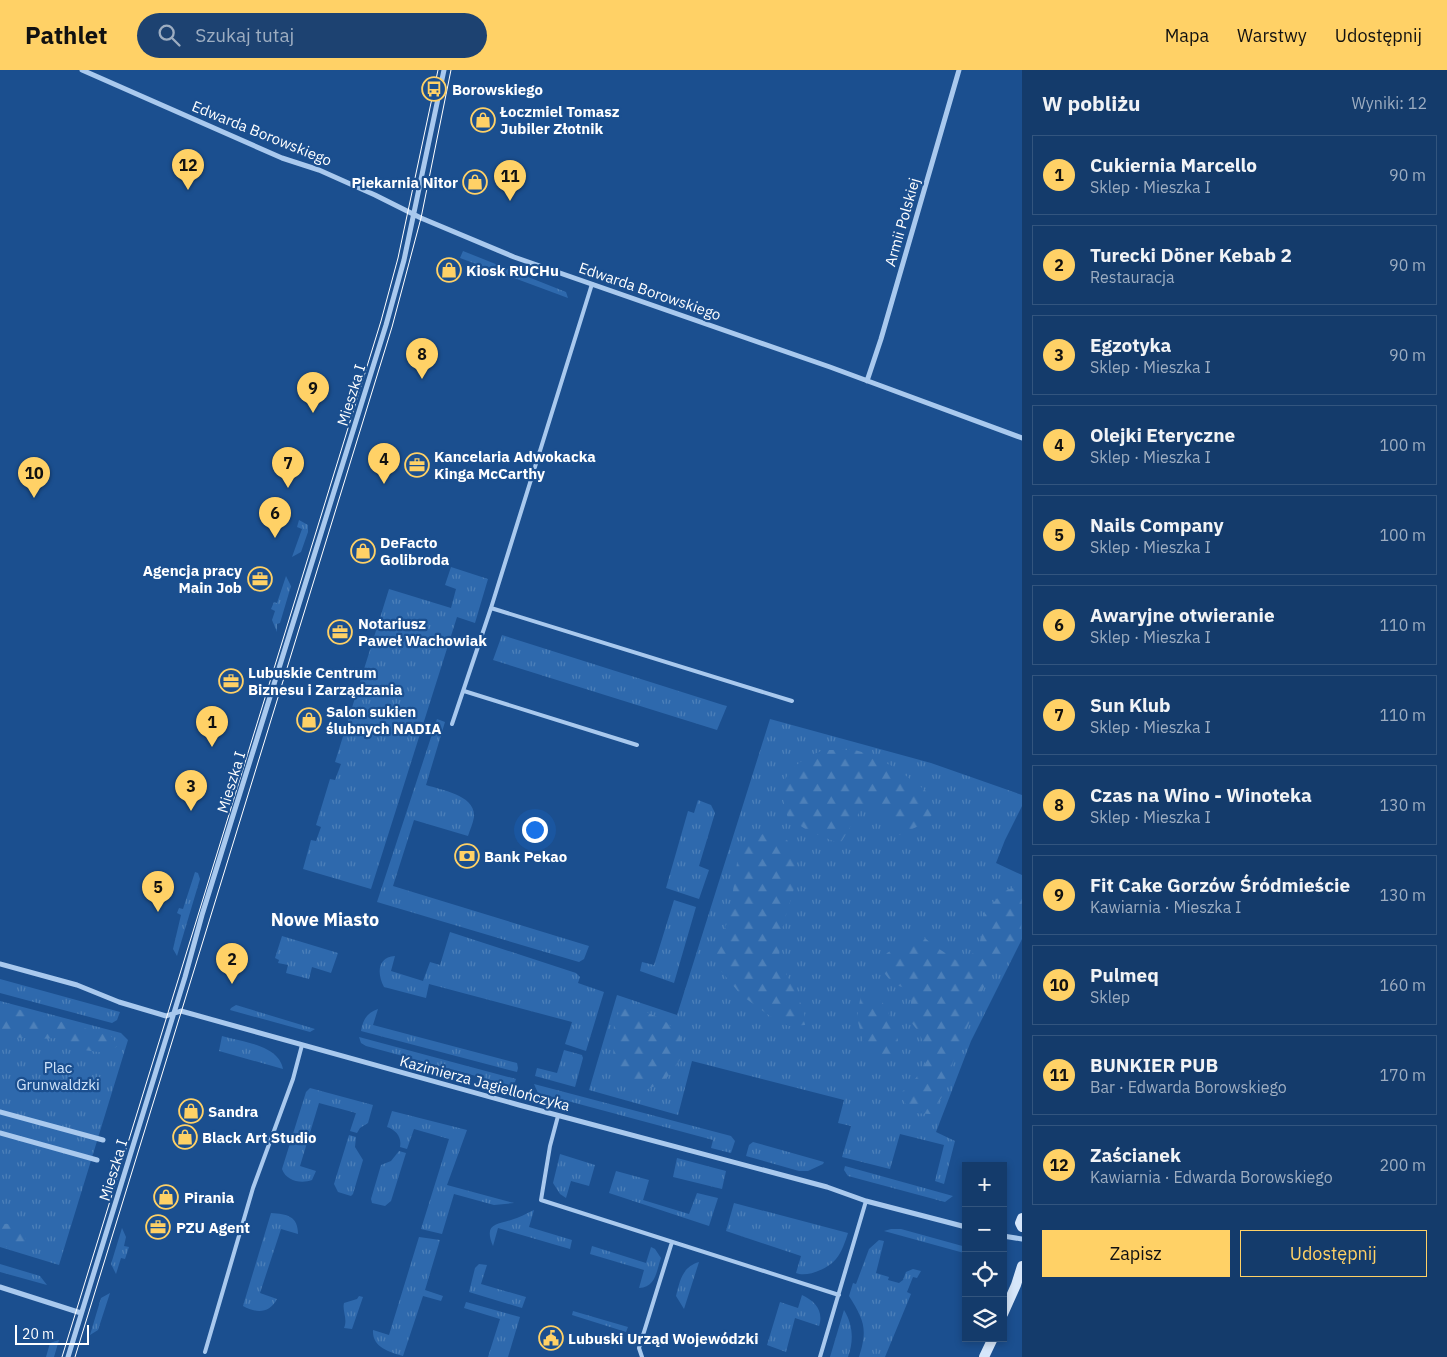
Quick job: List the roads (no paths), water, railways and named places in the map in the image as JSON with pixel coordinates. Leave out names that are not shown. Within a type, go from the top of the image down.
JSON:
[{"type":"street","name":"Edwarda Borowskiego","points":[[82,70],[282,158],[319,170],[491,248],[1022,438]]},
{"type":"street","name":"Mieszka I","points":[[68,1357],[202,915],[386,324],[404,260],[444,70]]},
{"type":"street","name":"Armii Polskiej","points":[[867,381],[884,330],[959,70]]},
{"type":"street","name":"Kazimierza Jagiellończyka","points":[[0,964],[78,985],[119,1002],[158,1014],[166,1016],[181,1011],[558,1116],[827,1187],[866,1201],[962,1227]]},
{"type":"street","points":[[0,1112],[102,1140]]},
{"type":"street","points":[[0,1133],[97,1160]]},
{"type":"street","points":[[1022,1218],[1020,1223],[1022,1227]]},
{"type":"street","points":[[1007,1237],[1022,1239]]},
{"type":"street","points":[[1007,1305],[1016,1286],[1022,1266]]},
{"type":"street","points":[[0,1287],[82,1313]]},
{"type":"street","points":[[984,1357],[990,1342]]},
{"type":"lane","points":[[452,724],[491,608],[592,284]]},
{"type":"lane","points":[[491,608],[792,701]]},
{"type":"lane","points":[[464,690],[637,745]]},
{"type":"lane","points":[[205,1352],[253,1188],[293,1079],[302,1045]]},
{"type":"lane","points":[[558,1116],[550,1146],[541,1200],[838,1295]]},
{"type":"lane","points":[[820,1357],[866,1201]]},
{"type":"lane","points":[[642,1357],[639,1348],[672,1242]]},
{"type":"tram line","points":[[62,1357],[381,321],[398,258],[438,70]]},
{"type":"tram line","points":[[75,1357],[392,327],[421,218],[451,70]]},
{"type":"place","name":"Borowskiego","points":[[434,89]]},
{"type":"place","name":"Łoczmiel Tomasz Jubiler Złotnik","points":[[483,120]]},
{"type":"place","name":"Piekarnia Nitor","points":[[475,182]]},
{"type":"place","name":"Zaścianek","points":[[188,190]]},
{"type":"place","name":"BUNKIER PUB","points":[[510,201]]},
{"type":"place","name":"Kiosk RUCHu","points":[[449,270]]},
{"type":"place","name":"Czas na Wino - Winoteka","points":[[422,379]]},
{"type":"place","name":"Fit Cake Gorzów Śródmieście","points":[[313,413]]},
{"type":"place","name":"Kancelaria Adwokacka Kinga McCarthy","points":[[417,465]]},
{"type":"place","name":"Olejki Eteryczne","points":[[384,484]]},
{"type":"place","name":"Sun Klub","points":[[288,488]]},
{"type":"place","name":"Pulmeq","points":[[34,498]]},
{"type":"place","name":"Awaryjne otwieranie","points":[[275,538]]},
{"type":"place","name":"DeFacto Golibroda","points":[[363,551]]},
{"type":"place","name":"Agencja pracy Main Job","points":[[260,579]]},
{"type":"place","name":"Notariusz Paweł Wachowiak","points":[[340,632]]},
{"type":"place","name":"Lubuskie Centrum Biznesu i Zarządzania","points":[[231,681]]},
{"type":"place","name":"Salon sukien ślubnych NADIA","points":[[309,720]]},
{"type":"place","name":"Cukiernia Marcello","points":[[212,747]]},
{"type":"place","name":"Egzotyka","points":[[191,811]]},
{"type":"place","name":"Bank Pekao","points":[[467,856]]},
{"type":"place","name":"Nails Company","points":[[158,912]]},
{"type":"place","name":"Turecki Döner Kebab 2","points":[[232,984]]},
{"type":"place","name":"Sandra","points":[[191,1111]]},
{"type":"place","name":"Black Art Studio","points":[[185,1137]]},
{"type":"place","name":"Pirania","points":[[166,1197]]},
{"type":"place","name":"PZU Agent","points":[[158,1227]]},
{"type":"place","name":"Lubuski Urząd Wojewódzki","points":[[551,1338]]},
{"type":"district","name":"Nowe Miasto","points":[[325,919]]},
{"type":"park label","name":"Plac Grunwaldzki","points":[[58,1076]]}]
